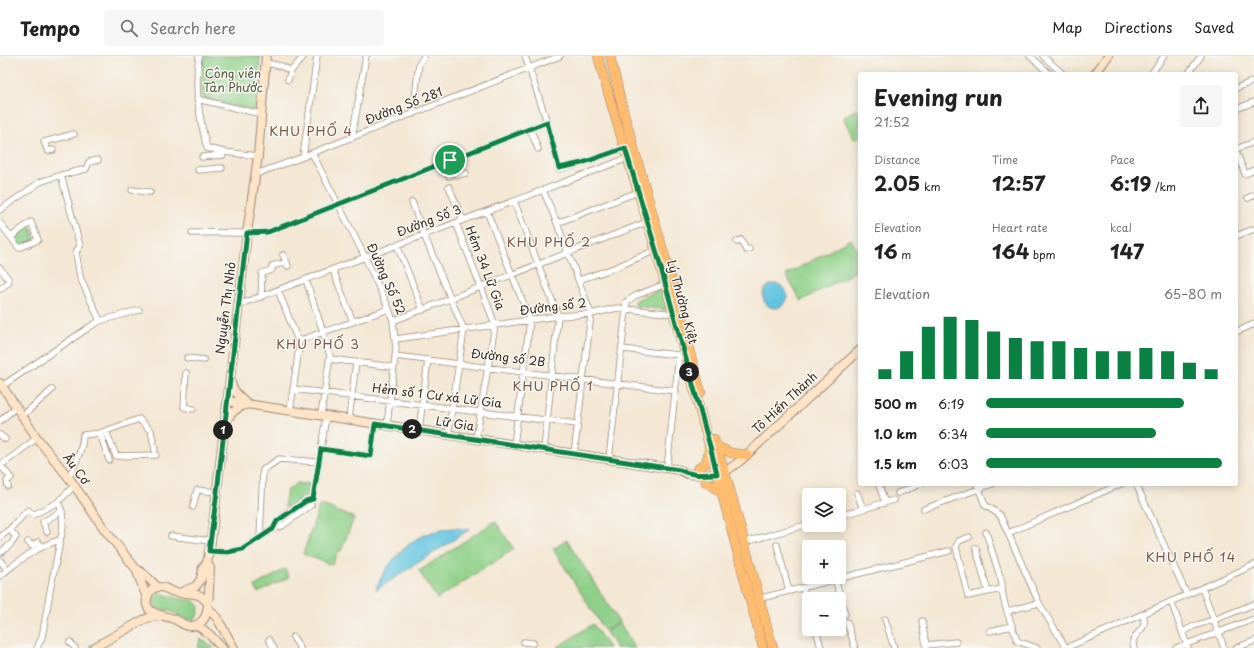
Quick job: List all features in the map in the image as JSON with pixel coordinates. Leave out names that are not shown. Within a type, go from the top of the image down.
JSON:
[{"type":"main road","name":"Lý Thường Kiệt","points":[[598,56],[647,222],[669,283]]},
{"type":"main road","name":"Lý Thường Kiệt","points":[[610,56],[677,315],[681,355],[712,444]]},
{"type":"main road","points":[[1098,72],[1108,56]]},
{"type":"main road","name":"Nguyễn Thị Nhỏ","points":[[180,593],[196,586],[201,579],[204,567],[207,563],[211,541],[238,305],[256,174],[266,60]]},
{"type":"main road","name":"Lý Thường Kiệt","points":[[677,315],[685,334],[712,444],[710,473],[744,542],[763,648]]},
{"type":"main road","name":"Tô Hiến Thành","points":[[710,473],[735,465],[858,352]]},
{"type":"main road","points":[[230,376],[231,386],[241,399],[248,404]]},
{"type":"main road","name":"Âu Cơ","points":[[1,384],[37,438],[69,478],[109,535],[136,569],[147,602]]},
{"type":"main road","name":"Lữ Gia","points":[[227,401],[680,470],[688,474],[710,473]]},
{"type":"main road","points":[[224,425],[230,414],[235,409],[248,404]]},
{"type":"main road","points":[[722,493],[706,482],[710,473],[704,466],[712,444],[731,453],[746,455]]},
{"type":"main road","name":"Lý Thường Kiệt","points":[[710,473],[722,493],[754,600],[773,648]]},
{"type":"main road","name":"Nguyễn Thị Nhỏ","points":[[207,563],[210,568],[208,605]]},
{"type":"main road","name":"Âu Cơ","points":[[136,569],[146,575],[157,587]]},
{"type":"main road","points":[[128,628],[142,614],[151,590],[157,587],[164,587],[180,593],[201,596],[217,618],[234,648]]},
{"type":"main road","points":[[147,602],[150,611],[161,616],[170,617],[186,625],[197,625],[210,635],[222,648]]},
{"type":"main road","points":[[197,625],[205,618],[208,605]]},
{"type":"main road","points":[[93,648],[147,619],[161,616]]},
{"type":"street","points":[[199,56],[197,67],[197,99],[207,148],[224,152],[258,156]]},
{"type":"street","points":[[288,80],[291,71],[304,56]]},
{"type":"street","points":[[303,157],[317,56]]},
{"type":"street","points":[[352,138],[366,56]]},
{"type":"street","points":[[413,114],[419,64],[424,56]]},
{"type":"street","points":[[525,56],[547,122],[559,168],[582,163],[625,148]]},
{"type":"street","name":"Đường Số 281","points":[[256,174],[560,56]]},
{"type":"street","points":[[1030,56],[1048,72]]},
{"type":"street","points":[[1043,56],[1061,72]]},
{"type":"street","points":[[1152,72],[1164,56]]},
{"type":"street","points":[[1189,72],[1201,56]]},
{"type":"street","points":[[266,60],[291,71]]},
{"type":"street","points":[[1238,87],[1254,81]]},
{"type":"street","points":[[197,99],[262,114]]},
{"type":"street","points":[[1238,108],[1254,102]]},
{"type":"street","points":[[192,233],[268,232],[547,122]]},
{"type":"street","points":[[530,128],[538,149]]},
{"type":"street","points":[[53,150],[48,151],[44,142],[74,134]]},
{"type":"street","points":[[1238,149],[1254,142]]},
{"type":"street","name":"Đường Số 52","points":[[312,153],[365,257],[393,321],[396,339],[387,425]]},
{"type":"street","points":[[202,157],[223,155]]},
{"type":"street","points":[[1238,155],[1245,174],[1254,170]]},
{"type":"street","name":"Đường Số 3","points":[[238,305],[628,158]]},
{"type":"street","points":[[0,210],[40,182],[86,169],[89,162],[98,160]]},
{"type":"street","points":[[450,160],[456,174]]},
{"type":"street","points":[[198,170],[222,168]]},
{"type":"street","points":[[449,176],[466,173]]},
{"type":"street","points":[[61,175],[80,246],[76,252],[80,277],[102,320]]},
{"type":"street","points":[[449,187],[463,220]]},
{"type":"street","points":[[132,190],[150,192]]},
{"type":"street","points":[[543,190],[569,253],[591,314],[574,454]]},
{"type":"street","points":[[557,223],[638,192]]},
{"type":"street","points":[[514,201],[558,316],[544,449]]},
{"type":"street","points":[[412,202],[424,235],[464,330],[448,435]]},
{"type":"street","points":[[487,212],[530,320],[514,445]]},
{"type":"street","points":[[0,223],[19,248],[38,240],[31,222],[11,237]]},
{"type":"street","points":[[393,321],[647,222]]},
{"type":"street","name":"Hẻm 34 Lữ Gia","points":[[456,223],[495,325],[476,439]]},
{"type":"street","points":[[1238,235],[1254,229]]},
{"type":"street","points":[[737,242],[740,240],[746,250],[749,249]]},
{"type":"street","points":[[397,246],[423,310]]},
{"type":"street","points":[[579,280],[614,268],[656,250]]},
{"type":"street","points":[[261,297],[262,272],[272,270],[272,266],[287,264],[283,255]]},
{"type":"street","points":[[0,268],[9,280],[8,284],[0,289]]},
{"type":"street","points":[[333,270],[353,322]]},
{"type":"street","points":[[209,551],[228,552],[243,549],[273,529],[282,526],[311,505],[320,462],[324,394],[330,356],[324,332],[306,280]]},
{"type":"street","points":[[617,308],[635,296],[669,283]]},
{"type":"street","points":[[278,290],[298,341],[299,348],[290,411]]},
{"type":"street","points":[[609,459],[627,302]]},
{"type":"street","points":[[617,308],[677,315]]},
{"type":"street","name":"Đường số 2","points":[[396,339],[558,316],[591,314],[617,308]]},
{"type":"street","points":[[1,384],[102,320],[139,310]]},
{"type":"street","points":[[298,341],[389,310]]},
{"type":"street","points":[[1238,331],[1254,324]]},
{"type":"street","points":[[622,349],[681,355],[667,468]]},
{"type":"street","name":"Đường số 2B","points":[[395,356],[676,390]]},
{"type":"street","points":[[187,358],[204,360]]},
{"type":"street","points":[[329,359],[394,367]]},
{"type":"street","points":[[419,430],[428,360]]},
{"type":"street","points":[[349,420],[356,362]]},
{"type":"street","points":[[186,373],[184,407],[193,409]]},
{"type":"street","name":"Hẻm số 1 Cư xá Lữ Gia","points":[[293,389],[578,424]]},
{"type":"street","points":[[22,416],[52,390]]},
{"type":"street","points":[[0,421],[16,407]]},
{"type":"street","points":[[69,478],[80,451],[83,435],[103,432],[139,419],[151,431],[156,452],[134,457],[116,456],[103,432]]},
{"type":"street","points":[[321,449],[371,456],[375,424]]},
{"type":"street","points":[[103,432],[109,460]]},
{"type":"street","points":[[0,435],[5,439]]},
{"type":"street","points":[[8,486],[7,481],[11,478],[0,466],[37,438]]},
{"type":"street","points":[[260,537],[263,470],[279,459],[320,462]]},
{"type":"street","points":[[0,537],[10,530],[18,519],[28,510],[33,515],[58,502],[74,486]]},
{"type":"street","points":[[879,486],[885,503]]},
{"type":"street","points":[[898,493],[916,486]]},
{"type":"street","points":[[1008,533],[1116,486]]},
{"type":"street","points":[[1137,486],[1187,594]]},
{"type":"street","points":[[924,509],[978,487],[985,505],[1000,515],[1039,603],[1066,648],[1254,565]]},
{"type":"street","points":[[194,507],[197,490],[217,492]]},
{"type":"street","points":[[858,493],[864,509]]},
{"type":"street","points":[[846,514],[894,500]]},
{"type":"street","points":[[37,648],[42,637],[63,528],[62,511],[58,502]]},
{"type":"street","points":[[47,532],[43,522],[62,511]]},
{"type":"street","points":[[744,542],[802,526]]},
{"type":"street","points":[[0,553],[11,544],[16,537],[10,530]]},
{"type":"street","points":[[986,532],[1002,583],[1007,611],[1017,640],[1037,648]]},
{"type":"street","points":[[171,536],[211,541]]},
{"type":"street","points":[[969,537],[959,541],[956,547],[968,596],[1002,589]]},
{"type":"street","points":[[0,576],[42,547],[60,540]]},
{"type":"street","points":[[28,542],[32,546],[38,542],[42,547]]},
{"type":"street","points":[[777,545],[789,591]]},
{"type":"street","points":[[976,548],[988,592]]},
{"type":"street","points":[[846,576],[949,551]]},
{"type":"street","points":[[0,560],[7,570]]},
{"type":"street","points":[[754,600],[817,584]]},
{"type":"street","points":[[803,588],[804,592]]},
{"type":"street","points":[[1202,588],[1224,648]]},
{"type":"street","points":[[1171,601],[1187,646]]},
{"type":"street","points":[[1007,611],[1039,603]]},
{"type":"street","points":[[1183,632],[1194,626],[1254,604]]},
{"type":"street","points":[[1134,648],[1133,641],[1140,632],[1145,620],[1144,614]]},
{"type":"street","points":[[885,619],[894,648]]},
{"type":"street","points":[[1176,648],[1187,646],[1218,632],[1254,619]]},
{"type":"street","points":[[922,621],[926,646],[956,642]]},
{"type":"street","points":[[847,622],[855,648]]},
{"type":"street","points":[[990,631],[1012,626]]},
{"type":"street","points":[[818,636],[822,648]]},
{"type":"street","points":[[293,637],[300,648]]},
{"type":"street","points":[[269,640],[274,648]]},
{"type":"street","points":[[1236,648],[1254,641]]},
{"type":"street","points":[[70,642],[75,648]]},
{"type":"street","points":[[524,642],[533,643]]},
{"type":"green space","name":"Công viên Tân Phước","points":[[204,56],[260,56],[256,111],[202,98],[202,69]]},
{"type":"green space","points":[[857,109],[858,137],[854,139],[843,117]]},
{"type":"green space","points":[[30,226],[35,239],[21,247],[14,238]]},
{"type":"green space","points":[[851,239],[858,251],[858,270],[801,301],[786,275]]},
{"type":"green space","points":[[659,290],[663,292],[667,308],[666,310],[636,306],[634,303],[636,300]]},
{"type":"green space","points":[[297,483],[311,484],[310,493],[290,507],[284,507],[287,491]]},
{"type":"green space","points":[[320,504],[354,518],[341,551],[338,551],[332,565],[303,554]]},
{"type":"green space","points":[[495,521],[514,549],[437,599],[419,571]]},
{"type":"green space","points":[[567,540],[619,622],[605,631],[553,549]]},
{"type":"green space","points":[[285,569],[289,577],[258,593],[255,586]]},
{"type":"green space","points":[[160,593],[181,599],[192,600],[197,603],[199,607],[196,618],[189,620],[170,611],[157,608],[154,602]]},
{"type":"green space","points":[[620,623],[635,648],[616,648],[606,632]]},
{"type":"green space","points":[[593,624],[609,648],[556,648]]},
{"type":"green space","points":[[200,639],[215,648],[198,648]]},
{"type":"water","points":[[775,284],[784,287],[787,296],[784,305],[775,308],[766,305],[763,296],[766,287]]},
{"type":"water","points":[[453,528],[470,529],[376,590],[388,567],[413,541],[428,533]]},
{"type":"district","name":"KHU PHỐ 4","points":[[311,131]]},
{"type":"district","name":"KHU PHỐ 2","points":[[549,242]]},
{"type":"district","name":"KHU PHỐ 3","points":[[318,344]]},
{"type":"district","name":"KHU PHỐ 1","points":[[553,386]]},
{"type":"district","name":"KHU PHỐ 14","points":[[1191,557]]},
{"type":"route","points":[[547,122],[559,168],[582,163],[625,148],[656,250],[717,474],[688,474],[680,470],[375,424],[371,456],[321,449],[313,499],[306,501],[277,521],[273,529],[243,549],[228,552],[209,551],[247,233],[268,232],[450,160],[547,122]]}]
